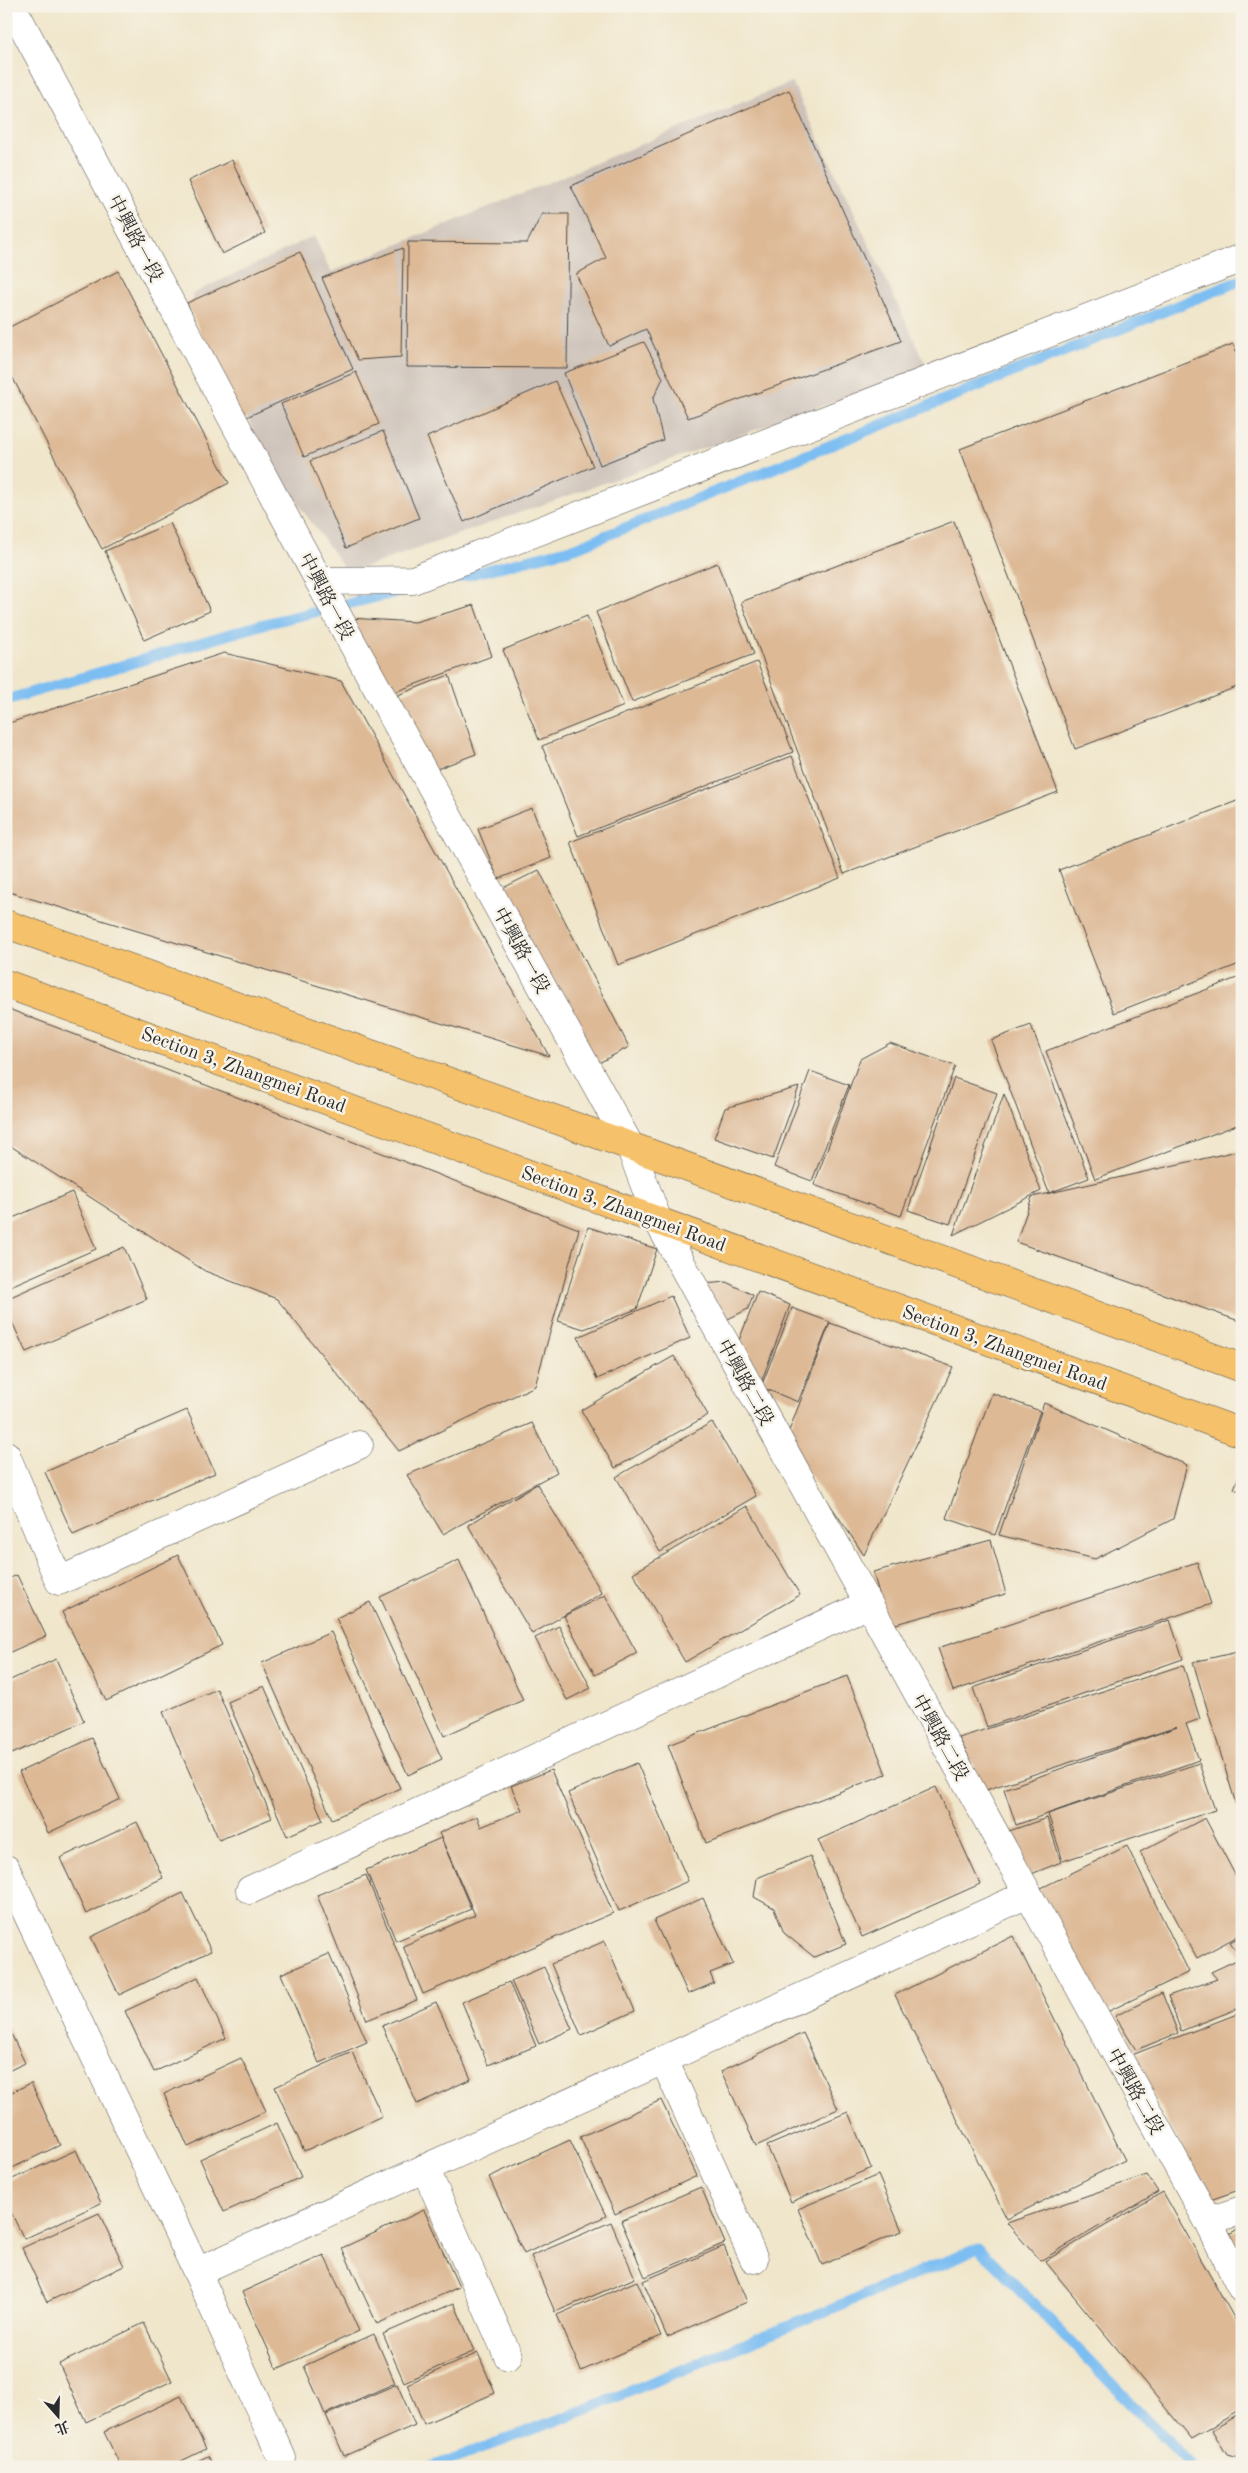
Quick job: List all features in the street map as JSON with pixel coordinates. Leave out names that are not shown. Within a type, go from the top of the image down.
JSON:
[{"type":"main road","points":[[6,924],[630,1146],[1242,1368]]},
{"type":"main road","name":"Section 3, Zhangmei Road","points":[[6,984],[1242,1433]]},
{"type":"street","name":"中興路一段","points":[[12,6],[319,581],[630,1146],[644,1183]]},
{"type":"street","points":[[319,581],[413,580],[1242,258]]},
{"type":"street","name":"中興路二段","points":[[644,1183],[658,1221],[1208,2222],[1242,2288]]},
{"type":"street","points":[[6,1455],[59,1581],[359,1445]]},
{"type":"street","points":[[250,1890],[868,1604]]},
{"type":"street","points":[[6,1869],[197,2272],[282,2458]]},
{"type":"street","points":[[197,2272],[1028,1894]]},
{"type":"street","points":[[664,2060],[754,2260]]},
{"type":"street","points":[[425,2168],[508,2356]]},
{"type":"street","points":[[1208,2222],[1242,2210]]},
{"type":"shaded area","points":[[792,82],[928,369],[348,573],[273,469],[195,313],[192,294],[314,236],[331,272]]},
{"type":"building","points":[[789,90],[901,341],[688,418],[646,329],[609,346],[576,274],[606,258],[571,186]]},
{"type":"building","points":[[232,160],[265,233],[222,254],[188,181]]},
{"type":"building","points":[[542,214],[569,214],[567,368],[407,367],[408,242],[527,243]]},
{"type":"building","points":[[403,248],[401,357],[358,360],[322,278]]},
{"type":"building","points":[[300,252],[353,369],[240,420],[187,303]]},
{"type":"building","points":[[118,271],[229,483],[102,549],[6,365],[6,329]]},
{"type":"building","points":[[1242,323],[1242,335],[1238,324]]},
{"type":"building","points":[[644,342],[663,378],[653,399],[663,440],[600,465],[564,373]]},
{"type":"building","points":[[1233,344],[1242,366],[1242,685],[1075,749],[960,449]]},
{"type":"building","points":[[356,372],[379,424],[304,457],[281,404]]},
{"type":"building","points":[[555,381],[593,466],[464,522],[427,437]]},
{"type":"building","points":[[383,431],[419,518],[346,548],[310,461]]},
{"type":"building","points":[[954,521],[1058,792],[844,874],[741,602]]},
{"type":"building","points":[[170,523],[210,611],[144,640],[105,551]]},
{"type":"building","points":[[717,563],[754,654],[632,702],[596,612]]},
{"type":"building","points":[[474,605],[492,656],[389,694],[349,618],[415,622]]},
{"type":"building","points":[[587,616],[624,706],[539,740],[503,650]]},
{"type":"building","points":[[224,653],[341,681],[549,1056],[6,891],[6,724]]},
{"type":"building","points":[[757,662],[793,752],[578,836],[542,746]]},
{"type":"building","points":[[449,675],[476,754],[429,772],[388,699]]},
{"type":"building","points":[[792,756],[840,878],[618,965],[570,842]]},
{"type":"building","points":[[1242,799],[1242,963],[1114,1013],[1059,870]]},
{"type":"building","points":[[532,808],[551,858],[498,879],[478,829]]},
{"type":"building","points":[[539,870],[629,1047],[591,1067],[501,889]]},
{"type":"building","points":[[1242,976],[1242,1123],[1095,1179],[1046,1051]]},
{"type":"building","points":[[6,1008],[579,1229],[535,1386],[399,1451],[277,1299],[205,1271],[6,1143]]},
{"type":"building","points":[[1031,1025],[1089,1178],[1049,1193],[991,1040]]},
{"type":"building","points":[[890,1043],[955,1066],[901,1216],[814,1185],[860,1059]]},
{"type":"building","points":[[810,1071],[849,1085],[812,1181],[774,1167]]},
{"type":"building","points":[[954,1078],[997,1093],[950,1224],[908,1210]]},
{"type":"building","points":[[799,1087],[773,1159],[714,1138],[725,1108]]},
{"type":"building","points":[[1004,1094],[1041,1191],[953,1235]]},
{"type":"building","points":[[1242,1150],[1242,1322],[1016,1242],[1032,1197]]},
{"type":"building","points":[[72,1192],[96,1249],[6,1288],[6,1221]]},
{"type":"building","points":[[588,1227],[657,1249],[637,1309],[584,1329],[558,1321]]},
{"type":"building","points":[[124,1247],[147,1299],[26,1352],[6,1309],[6,1299]]},
{"type":"building","points":[[726,1282],[753,1295],[748,1309],[724,1321],[704,1284]]},
{"type":"building","points":[[758,1292],[790,1305],[759,1388],[734,1353]]},
{"type":"building","points":[[671,1296],[690,1338],[597,1379],[578,1337]]},
{"type":"building","points":[[792,1308],[830,1322],[798,1402],[761,1387]]},
{"type":"building","points":[[830,1323],[953,1367],[864,1555],[786,1439]]},
{"type":"building","points":[[674,1356],[708,1415],[615,1468],[581,1410]]},
{"type":"building","points":[[992,1393],[1040,1411],[995,1535],[946,1518]]},
{"type":"building","points":[[1044,1403],[1187,1465],[1173,1519],[1095,1559],[999,1535]]},
{"type":"building","points":[[187,1410],[215,1473],[73,1535],[45,1472]]},
{"type":"building","points":[[712,1422],[756,1496],[660,1552],[616,1477]]},
{"type":"building","points":[[532,1423],[557,1472],[443,1534],[407,1475]]},
{"type":"building","points":[[1239,1475],[1242,1476],[1242,1492],[1234,1489]]},
{"type":"building","points":[[537,1484],[602,1593],[532,1634],[468,1525]]},
{"type":"building","points":[[747,1506],[800,1595],[685,1662],[633,1573]]},
{"type":"building","points":[[991,1540],[1006,1594],[888,1626],[873,1572]]},
{"type":"building","points":[[178,1555],[222,1645],[106,1701],[62,1612]]},
{"type":"building","points":[[459,1560],[523,1700],[444,1736],[380,1597]]},
{"type":"building","points":[[1197,1562],[1211,1604],[953,1691],[938,1648]]},
{"type":"building","points":[[17,1575],[46,1636],[6,1654],[6,1580]]},
{"type":"building","points":[[605,1595],[637,1653],[595,1675],[564,1616]]},
{"type":"building","points":[[370,1602],[442,1759],[408,1775],[336,1618]]},
{"type":"building","points":[[1170,1620],[1183,1659],[987,1727],[973,1688]]},
{"type":"building","points":[[559,1626],[591,1688],[567,1700],[535,1638]]},
{"type":"building","points":[[331,1632],[400,1788],[332,1819],[262,1663]]},
{"type":"building","points":[[1242,1651],[1242,1821],[1241,1821],[1193,1662]]},
{"type":"building","points":[[56,1659],[84,1721],[12,1754],[6,1742],[6,1682]]},
{"type":"building","points":[[1183,1665],[1200,1719],[1186,1724],[1199,1760],[1016,1825],[1004,1789],[1177,1727],[986,1790],[959,1738]]},
{"type":"building","points":[[847,1676],[886,1774],[706,1843],[668,1745]]},
{"type":"building","points":[[264,1686],[323,1820],[287,1836],[228,1702]]},
{"type":"building","points":[[217,1689],[272,1818],[219,1840],[163,1712]]},
{"type":"building","points":[[92,1738],[120,1799],[48,1833],[19,1772]]},
{"type":"building","points":[[637,1763],[688,1881],[619,1911],[568,1793]]},
{"type":"building","points":[[1199,1763],[1215,1810],[1063,1861],[1048,1814]]},
{"type":"building","points":[[551,1770],[613,1913],[423,1994],[403,1946],[475,1915],[439,1833],[477,1816],[481,1827],[522,1810],[511,1786]]},
{"type":"building","points":[[936,1787],[980,1884],[862,1937],[818,1840]]},
{"type":"building","points":[[1047,1818],[1061,1862],[1029,1875],[1009,1831]]},
{"type":"building","points":[[1205,1818],[1242,1888],[1242,1934],[1197,1958],[1140,1852]]},
{"type":"building","points":[[137,1822],[163,1878],[86,1914],[60,1858]]},
{"type":"building","points":[[441,1838],[471,1909],[396,1941],[366,1870]]},
{"type":"building","points":[[1127,1846],[1189,1972],[1099,2016],[1037,1890]]},
{"type":"building","points":[[810,1856],[846,1944],[814,1957],[784,1933],[774,1908],[754,1897],[757,1878]]},
{"type":"building","points":[[366,1875],[417,2000],[367,2020],[317,1895]]},
{"type":"building","points":[[183,1893],[211,1951],[119,1995],[91,1937]]},
{"type":"building","points":[[703,1898],[733,1964],[710,1973],[714,1983],[688,1994],[654,1920]]},
{"type":"building","points":[[1013,1936],[1125,2160],[1007,2219],[895,1995]]},
{"type":"building","points":[[1242,1936],[1242,2007],[1181,2031],[1168,1996],[1217,1979],[1211,1972],[1241,1958],[1230,1942]]},
{"type":"building","points":[[605,1941],[635,2011],[581,2035],[551,1964]]},
{"type":"building","points":[[329,1954],[367,2042],[319,2063],[281,1974]]},
{"type":"building","points":[[544,1967],[572,2029],[539,2044],[511,1981]]},
{"type":"building","points":[[198,1977],[226,2038],[154,2072],[125,2011]]},
{"type":"building","points":[[509,1982],[536,2046],[488,2065],[462,2002]]},
{"type":"building","points":[[1162,1993],[1178,2033],[1136,2050],[1115,2016]]},
{"type":"building","points":[[436,2002],[471,2079],[417,2104],[382,2026]]},
{"type":"building","points":[[1242,2012],[1242,2189],[1210,2200],[1132,2055]]},
{"type":"building","points":[[6,2023],[25,2063],[6,2072]]},
{"type":"building","points":[[803,2033],[838,2109],[756,2146],[721,2071]]},
{"type":"building","points":[[352,2052],[382,2116],[304,2151],[275,2087]]},
{"type":"building","points":[[241,2058],[266,2111],[188,2147],[164,2094]]},
{"type":"building","points":[[31,2083],[60,2145],[6,2171],[6,2095]]},
{"type":"building","points":[[661,2100],[697,2176],[615,2214],[580,2137]]},
{"type":"building","points":[[848,2112],[871,2168],[791,2202],[767,2146]]},
{"type":"building","points":[[277,2123],[301,2177],[224,2212],[200,2159]]},
{"type":"building","points":[[570,2140],[606,2216],[524,2254],[489,2177]]},
{"type":"building","points":[[76,2150],[101,2203],[24,2239],[6,2202],[6,2182]]},
{"type":"building","points":[[878,2175],[902,2231],[822,2265],[798,2209]]},
{"type":"building","points":[[1147,2175],[1158,2192],[1040,2261],[1007,2223]]},
{"type":"building","points":[[701,2187],[725,2243],[645,2277],[621,2221]]},
{"type":"building","points":[[1163,2192],[1242,2332],[1242,2409],[1191,2439],[1045,2261]]},
{"type":"building","points":[[424,2210],[459,2287],[377,2324],[342,2248]]},
{"type":"building","points":[[99,2213],[124,2266],[47,2302],[22,2248]]},
{"type":"building","points":[[611,2222],[635,2278],[555,2312],[531,2256]]},
{"type":"building","points":[[1242,2227],[1242,2270],[1223,2237]]},
{"type":"building","points":[[724,2246],[747,2302],[667,2337],[643,2281]]},
{"type":"building","points":[[324,2255],[359,2331],[277,2369],[242,2292]]},
{"type":"building","points":[[637,2281],[661,2336],[581,2371],[557,2315]]},
{"type":"building","points":[[454,2303],[475,2351],[404,2382],[383,2334]]},
{"type":"building","points":[[144,2323],[172,2381],[86,2422],[59,2364]]},
{"type":"building","points":[[374,2334],[395,2383],[325,2414],[304,2366]]},
{"type":"building","points":[[478,2353],[495,2393],[424,2424],[407,2384]]},
{"type":"building","points":[[397,2384],[415,2425],[344,2456],[326,2415]]},
{"type":"building","points":[[181,2396],[206,2449],[169,2467],[121,2467],[104,2432]]},
{"type":"building","points":[[1242,2413],[1242,2459],[1227,2455],[1212,2430]]},
{"type":"building","points":[[208,2456],[214,2467],[185,2467]]},
{"type":"waterway","points":[[447,580],[575,548],[1242,280]]},
{"type":"waterway","points":[[6,700],[264,624],[402,591]]},
{"type":"waterway","points":[[432,2467],[587,2409],[979,2248],[1193,2467]]}]
